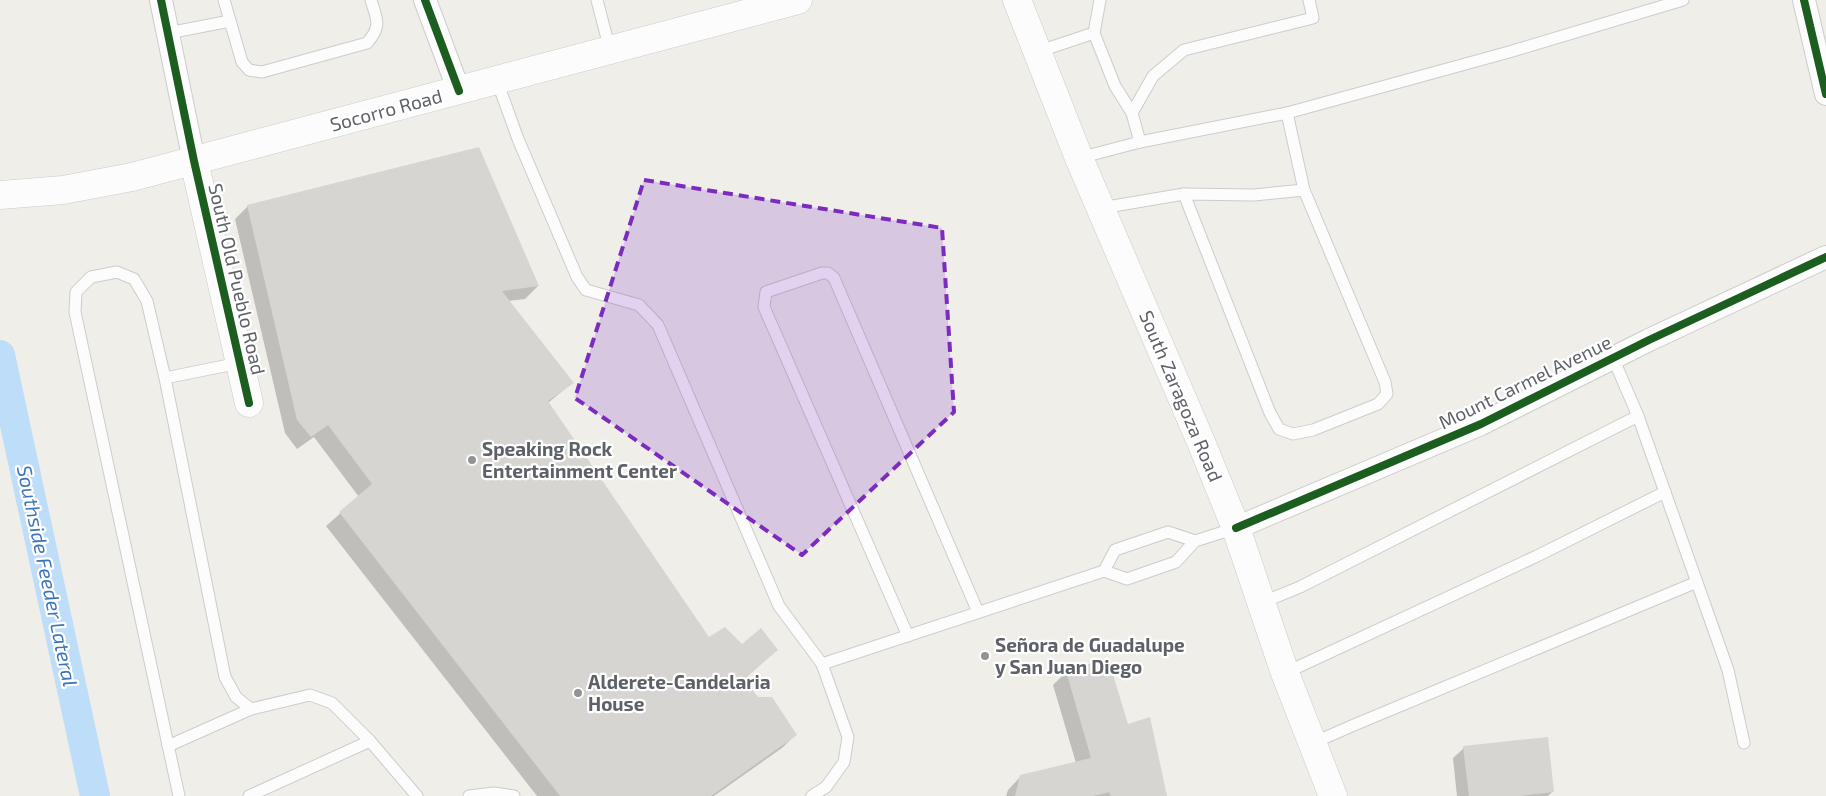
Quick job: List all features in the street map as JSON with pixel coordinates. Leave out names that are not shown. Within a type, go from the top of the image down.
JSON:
[{"type":"main road","name":"Socorro Road","points":[[0,195],[63,190],[132,177],[798,0]]},
{"type":"main road","name":"South Zaragoza Road","points":[[1017,0],[1079,158],[1202,442],[1236,528],[1284,673],[1333,796]]},
{"type":"main road","name":"South Old Pueblo Road","points":[[194,161],[248,403]]},
{"type":"street","points":[[161,0],[194,161]]},
{"type":"street","points":[[425,0],[459,91]]},
{"type":"street","points":[[1804,0],[1826,94]]},
{"type":"street","name":"Mount Carmel Avenue","points":[[1236,528],[1481,424],[1613,358],[1826,257]]},
{"type":"lane","points":[[224,0],[242,62],[249,70],[262,72],[367,42],[375,34],[377,22],[371,0]]},
{"type":"lane","points":[[597,0],[610,50]]},
{"type":"lane","points":[[1100,0],[1094,33],[1115,86],[1132,113],[1140,142]]},
{"type":"lane","points":[[1132,113],[1153,76],[1184,50],[1313,18],[1309,0]]},
{"type":"lane","points":[[1079,158],[1140,142],[1287,113],[1509,52],[1683,0]]},
{"type":"lane","points":[[168,33],[230,21]]},
{"type":"lane","points":[[1037,52],[1094,33]]},
{"type":"lane","points":[[498,81],[518,138],[577,277],[586,290],[639,305],[658,325],[779,606],[822,664],[848,737],[844,762],[826,787],[812,796]]},
{"type":"lane","points":[[1184,194],[1270,413],[1279,429],[1293,434],[1313,430],[1378,404],[1387,394],[1385,382],[1304,190],[1287,113]]},
{"type":"lane","points":[[1102,208],[1184,194],[1254,195],[1304,190]]},
{"type":"lane","points":[[179,796],[75,312],[76,292],[91,277],[117,272],[134,279],[146,301],[165,378],[225,677],[236,697],[251,709]]},
{"type":"lane","points":[[908,636],[764,307],[766,292],[822,273],[828,273],[834,278],[978,612]]},
{"type":"lane","points":[[1613,358],[1638,416],[1728,670],[1744,743]]},
{"type":"lane","points":[[165,378],[239,363]]},
{"type":"lane","points":[[1262,603],[1300,587],[1638,416]]},
{"type":"lane","points":[[1284,673],[1537,556],[1665,492]]},
{"type":"lane","points":[[822,664],[1104,571],[1127,579],[1176,562],[1195,541],[1236,528]]},
{"type":"lane","points":[[1104,571],[1115,550],[1168,532],[1195,541]]},
{"type":"lane","points":[[1313,744],[1372,717],[1696,582]]},
{"type":"lane","points":[[168,746],[251,709],[310,695],[332,703],[370,742],[417,796]]},
{"type":"lane","points":[[249,796],[370,742]]},
{"type":"lane","points":[[469,796],[494,793],[514,796]]},
{"type":"highlighted area","points":[[644,180],[942,228],[954,412],[802,555],[575,398]]},
{"type":"building","name":"Speaking Rock Entertainment Center","points":[[479,147],[539,286],[502,291],[574,383],[548,401],[709,637],[725,627],[742,644],[761,628],[778,650],[743,679],[758,697],[772,697],[797,735],[711,796],[560,796],[339,512],[372,484],[328,425],[311,437],[297,420],[247,205]]},
{"type":"building","points":[[1108,658],[1128,724],[1150,717],[1167,796],[1111,796],[1109,792],[1093,796],[1015,796],[1020,775],[1091,758],[1066,671]]},
{"type":"building","points":[[1548,737],[1554,792],[1519,796],[1469,796],[1463,746]]},
{"type":"waterway","name":"Southside Feeder Lateral","points":[[0,355],[95,796]]},
{"type":"cycle path","points":[[161,0],[194,161],[249,403]]},
{"type":"cycle path","points":[[425,0],[459,91]]},
{"type":"cycle path","points":[[1804,0],[1826,94]]},
{"type":"cycle path","points":[[1236,528],[1481,424],[1649,340],[1826,257]]},
{"type":"place","name":"Speaking Rock Entertainment Center","points":[[472,460]]},
{"type":"place","name":"Señora de Guadalupe y San Juan Diego","points":[[985,656]]},
{"type":"place","name":"Alderete-Candelaria House","points":[[578,693]]}]
